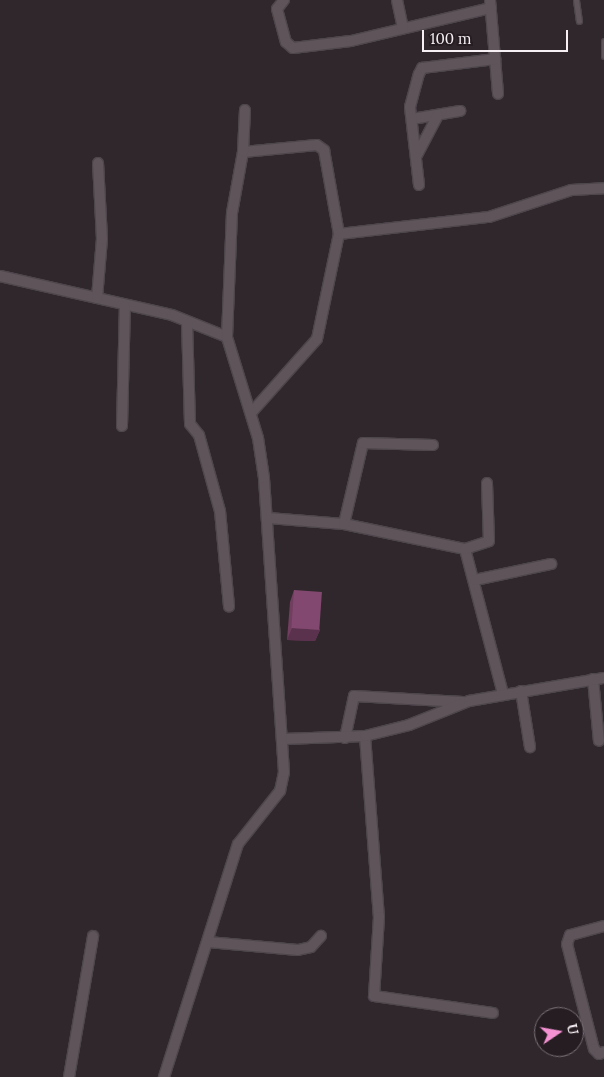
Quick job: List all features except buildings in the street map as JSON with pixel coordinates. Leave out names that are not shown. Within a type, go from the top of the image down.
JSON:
[{"type":"street","points":[[284,0],[277,9],[286,42],[293,48],[404,28],[490,4],[498,94]]},
{"type":"street","points":[[397,0],[404,28]]},
{"type":"street","points":[[419,185],[410,94],[422,68],[496,59]]},
{"type":"street","points":[[164,1077],[190,986],[208,942],[242,835],[283,785],[284,740],[274,651],[268,518],[251,413],[227,337],[232,213],[244,152],[245,110]]},
{"type":"street","points":[[412,119],[460,111]]},
{"type":"street","points":[[417,155],[438,114]]},
{"type":"street","points":[[244,152],[317,145],[324,150],[340,234],[317,339],[251,413]]},
{"type":"street","points":[[97,298],[102,239],[98,162]]},
{"type":"street","points":[[340,234],[488,217],[571,190],[604,188]]},
{"type":"street","points":[[0,276],[97,298],[188,322],[227,337]]},
{"type":"street","points":[[122,426],[125,306]]},
{"type":"street","points":[[188,322],[190,424],[199,435],[220,511],[230,607]]},
{"type":"street","points":[[344,524],[363,443],[433,445]]},
{"type":"street","points":[[268,518],[344,524],[465,549],[489,541],[487,483]]},
{"type":"street","points":[[465,549],[475,580],[503,694]]},
{"type":"street","points":[[475,580],[552,564]]},
{"type":"street","points":[[284,740],[365,736],[469,702],[521,690],[604,678]]},
{"type":"street","points":[[593,679],[599,740]]},
{"type":"street","points":[[521,690],[530,747]]},
{"type":"street","points":[[345,738],[354,696],[469,702]]},
{"type":"street","points":[[365,736],[379,917],[374,996],[493,1013]]},
{"type":"street","points":[[604,926],[570,935],[567,944],[594,1049],[600,1054],[604,1052]]},
{"type":"street","points":[[69,1077],[93,936]]},
{"type":"street","points":[[208,942],[298,950],[311,947],[321,936]]},
{"type":"lane","points":[[576,0],[579,21]]},
{"type":"lane","points":[[604,41],[604,56]]}]
